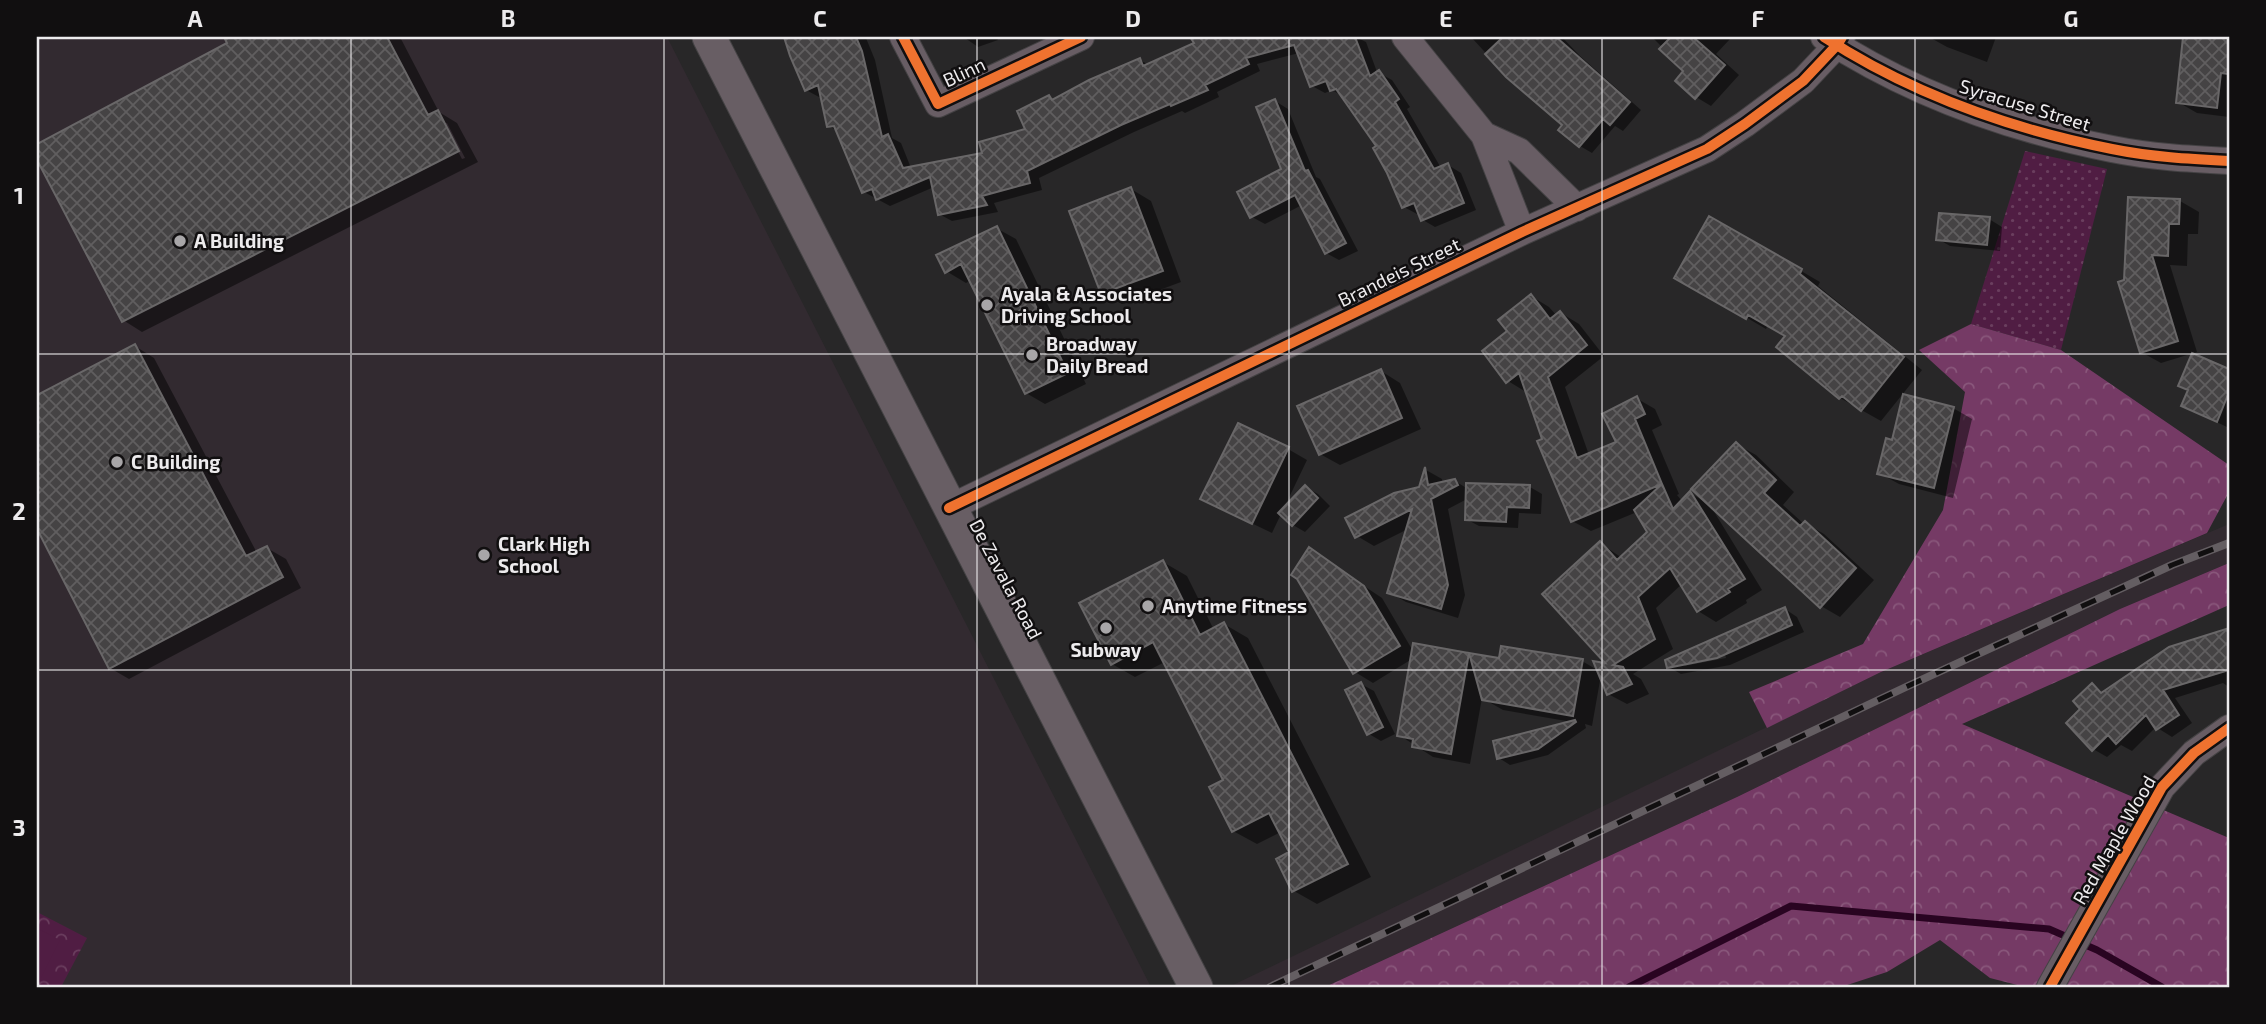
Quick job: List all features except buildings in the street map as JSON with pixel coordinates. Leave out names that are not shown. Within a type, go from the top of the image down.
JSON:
[{"type":"main road","name":"De Zavala Road","points":[[709,37],[1196,987]]},
{"type":"street","name":"Blinn","points":[[903,37],[938,104],[1081,37]]},
{"type":"street","points":[[1405,37],[1483,135],[1522,232]]},
{"type":"street","name":"Brandeis Street","points":[[949,508],[1522,232],[1707,149],[1803,80],[1834,40]]},
{"type":"street","name":"Syracuse Street","points":[[1834,40],[1917,88],[2041,133],[2114,150],[2163,157],[2229,161]]},
{"type":"street","points":[[1483,135],[1519,151],[1577,208]]},
{"type":"street","name":"Red Maple Wood","points":[[2050,987],[2162,787],[2194,753],[2229,728]]},
{"type":"shaded area","name":"Clark High School","points":[[37,37],[667,37],[1151,987],[37,987]]},
{"type":"shaded area","points":[[2229,524],[2229,563],[2120,609],[1737,797],[1325,987],[1233,985],[1881,672]]},
{"type":"green space","points":[[2025,151],[2107,169],[2061,350],[1971,324]]},
{"type":"green space","points":[[1971,324],[2061,350],[2229,465],[2229,492],[2207,533],[1881,672],[1767,728],[1749,692],[1863,644],[1943,510],[1965,392],[1919,350]]},
{"type":"green space","points":[[2229,563],[2229,605],[1962,724],[2229,838],[2229,987],[2025,987],[1990,978],[1940,940],[1887,972],[1841,987],[1325,987],[1737,797],[2120,609]]},
{"type":"green space","points":[[37,912],[87,938],[61,987],[37,987]]},
{"type":"green space","points":[[37,928],[60,940],[41,978],[37,976]]},
{"type":"waterway","points":[[1629,987],[1791,906],[2049,929],[2097,950],[2162,987]]},
{"type":"railway","points":[[1270,987],[1908,686],[2172,565],[2229,543]]},
{"type":"cycle path","points":[[903,37],[938,104],[1081,37]]},
{"type":"cycle path","points":[[1824,37],[1926,92],[1999,120],[2074,141],[2127,152],[2229,161]]},
{"type":"cycle path","points":[[949,508],[1522,232],[1707,149],[1803,81],[1842,37]]},
{"type":"cycle path","points":[[2050,987],[2162,787],[2194,753],[2229,728]]},
{"type":"place","name":"A Building","points":[[180,241]]},
{"type":"place","name":"Ayala & Associates Driving School","points":[[987,305]]},
{"type":"place","name":"Broadway Daily Bread","points":[[1032,355]]},
{"type":"place","name":"C Building","points":[[117,462]]},
{"type":"place","name":"Clark High School","points":[[484,555]]},
{"type":"place","name":"Anytime Fitness","points":[[1148,606]]},
{"type":"place","name":"Subway","points":[[1106,628]]}]
